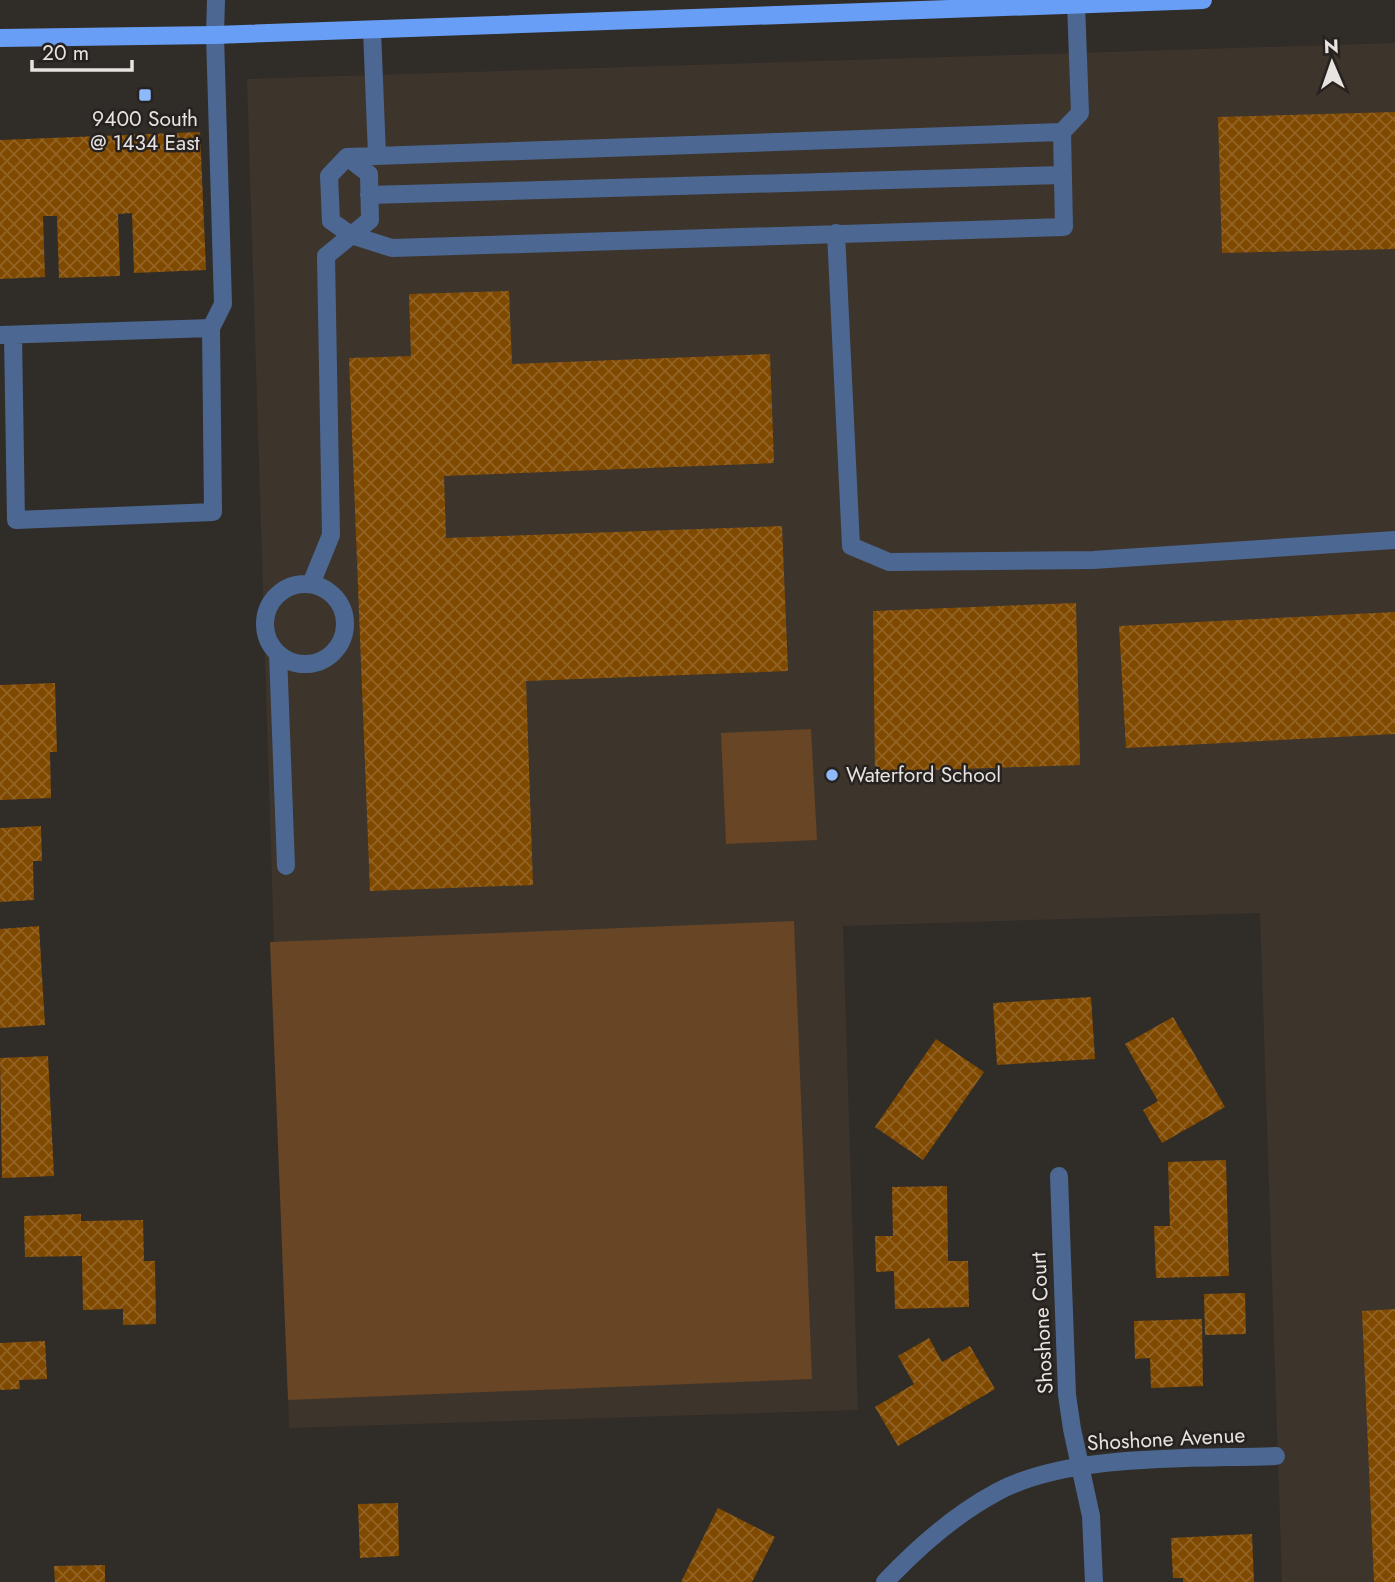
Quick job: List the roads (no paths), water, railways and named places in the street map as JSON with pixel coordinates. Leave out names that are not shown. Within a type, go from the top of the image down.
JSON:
[{"type":"main road","points":[[0,38],[215,35],[1203,0]]},
{"type":"street","points":[[211,328],[6,335],[16,520],[213,512],[211,328],[223,304],[216,0]]},
{"type":"street","points":[[1062,132],[1064,227],[392,248],[351,235],[331,221],[329,176],[347,157],[1062,132],[1080,113],[1076,3]]},
{"type":"street","points":[[372,30],[377,155]]},
{"type":"street","points":[[311,584],[331,535],[326,256],[370,220],[369,173],[347,157]]},
{"type":"street","points":[[369,195],[1063,175]]},
{"type":"street","points":[[836,233],[851,546],[890,562],[1093,560],[1395,540]]},
{"type":"street","points":[[311,584],[324,588],[335,597],[345,615],[344,636],[333,653],[315,664],[302,665],[278,654],[265,632],[268,607],[276,596],[286,588],[311,584]]},
{"type":"street","points":[[278,654],[286,866]]},
{"type":"street","name":"Shoshone Court","points":[[1059,1176],[1067,1395],[1091,1516],[1094,1582]]},
{"type":"street","name":"Shoshone Avenue","points":[[885,1582],[938,1530],[998,1491],[1040,1476],[1080,1466],[1276,1456]]},
{"type":"place","name":"9400 South @ 1434 East","points":[[145,95]]},
{"type":"place","name":"Waterford School","points":[[832,775]]}]
